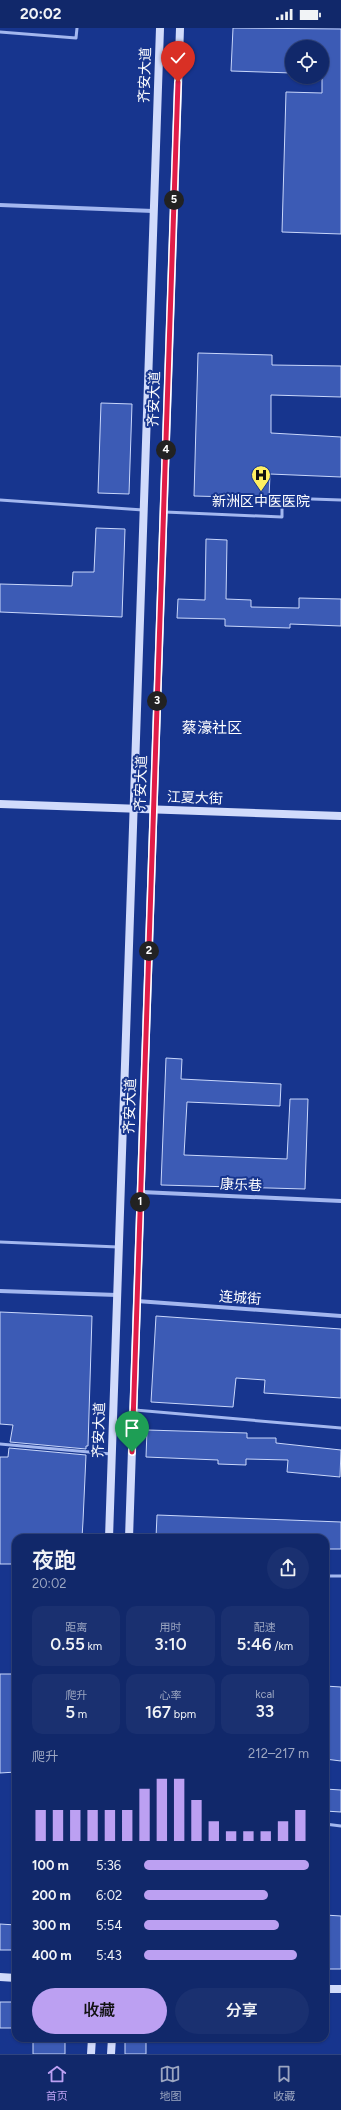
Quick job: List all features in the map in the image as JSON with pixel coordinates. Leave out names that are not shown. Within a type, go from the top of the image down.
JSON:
[{"type":"main road","name":"齐安大道","points":[[109,1534],[160,28]]},
{"type":"main road","name":"齐安大道","points":[[129,1534],[180,28]]},
{"type":"main road","name":"江夏大街","points":[[0,804],[341,816]]},
{"type":"main road","points":[[0,1977],[12,1978]]},
{"type":"main road","points":[[329,1989],[341,1990]]},
{"type":"main road","points":[[91,2054],[92,2042]]},
{"type":"main road","points":[[111,2054],[112,2042]]},
{"type":"street","points":[[0,205],[153,211]]},
{"type":"street","name":"康乐巷","points":[[140,1192],[341,1201]]},
{"type":"street","points":[[0,1291],[117,1295]]},
{"type":"street","name":"连城街","points":[[137,1301],[341,1316]]},
{"type":"lane","points":[[0,32],[76,38],[77,28]]},
{"type":"lane","points":[[164,512],[282,516],[282,498],[341,500]]},
{"type":"lane","points":[[0,500],[143,510]]},
{"type":"lane","points":[[0,1242],[118,1247]]},
{"type":"lane","points":[[133,1410],[341,1428]]},
{"type":"lane","points":[[0,1444],[112,1454]]},
{"type":"lane","points":[[329,1576],[341,1576]]},
{"type":"lane","points":[[329,1824],[341,1826]]},
{"type":"building","points":[[233,28],[341,29],[341,234],[282,232],[286,92],[322,93],[322,84],[329,84],[329,40],[285,40],[285,73],[231,71]]},
{"type":"building","points":[[198,353],[272,355],[272,365],[341,366],[341,397],[271,395],[271,433],[341,437],[341,477],[270,474],[269,498],[194,496]]},
{"type":"building","points":[[101,403],[132,404],[129,494],[98,493]]},
{"type":"building","points":[[96,528],[125,529],[122,617],[0,612],[0,584],[72,586],[73,572],[94,572]]},
{"type":"building","points":[[206,539],[227,540],[226,599],[251,600],[251,607],[299,608],[299,598],[341,599],[341,626],[290,624],[290,628],[225,626],[225,619],[177,618],[178,599],[205,600]]},
{"type":"building","points":[[166,1058],[182,1059],[181,1079],[281,1084],[280,1106],[187,1102],[184,1155],[287,1159],[290,1099],[308,1099],[305,1189],[161,1185]]},
{"type":"building","points":[[0,1312],[92,1316],[88,1446],[86,1446],[86,1449],[10,1442],[13,1425],[0,1424]]},
{"type":"building","points":[[156,1316],[341,1329],[341,1398],[264,1393],[265,1380],[236,1378],[233,1407],[151,1402]]},
{"type":"building","points":[[147,1430],[247,1433],[247,1438],[276,1438],[276,1443],[341,1450],[340,1477],[287,1472],[288,1460],[246,1459],[246,1465],[218,1464],[218,1460],[146,1457]]},
{"type":"building","points":[[9,1448],[86,1455],[82,1534],[12,1534],[12,1564],[0,1564],[0,1457],[8,1457]]},
{"type":"building","points":[[157,1515],[341,1522],[341,1549],[329,1549],[329,1534],[156,1534]]},
{"type":"building","points":[[0,1674],[12,1674],[12,1772],[0,1773]]},
{"type":"building","points":[[329,1686],[341,1687],[341,1761],[329,1760]]},
{"type":"building","points":[[329,1789],[341,1790],[341,1812],[329,1811]]},
{"type":"building","points":[[329,1915],[341,1916],[341,1969],[329,1969]]},
{"type":"building","points":[[0,1924],[12,1925],[12,1950],[0,1950]]},
{"type":"building","points":[[0,2002],[12,2002],[12,2028],[0,2028]]},
{"type":"building","points":[[33,2042],[65,2042],[65,2054],[33,2054]]},
{"type":"building","points":[[125,2042],[146,2042],[146,2054],[125,2054]]},
{"type":"place","name":"新洲区中医医院","points":[[261,492]]},
{"type":"district","name":"蔡濠社区","points":[[212,728]]},
{"type":"route","points":[[132,1452],[178,82]]}]
